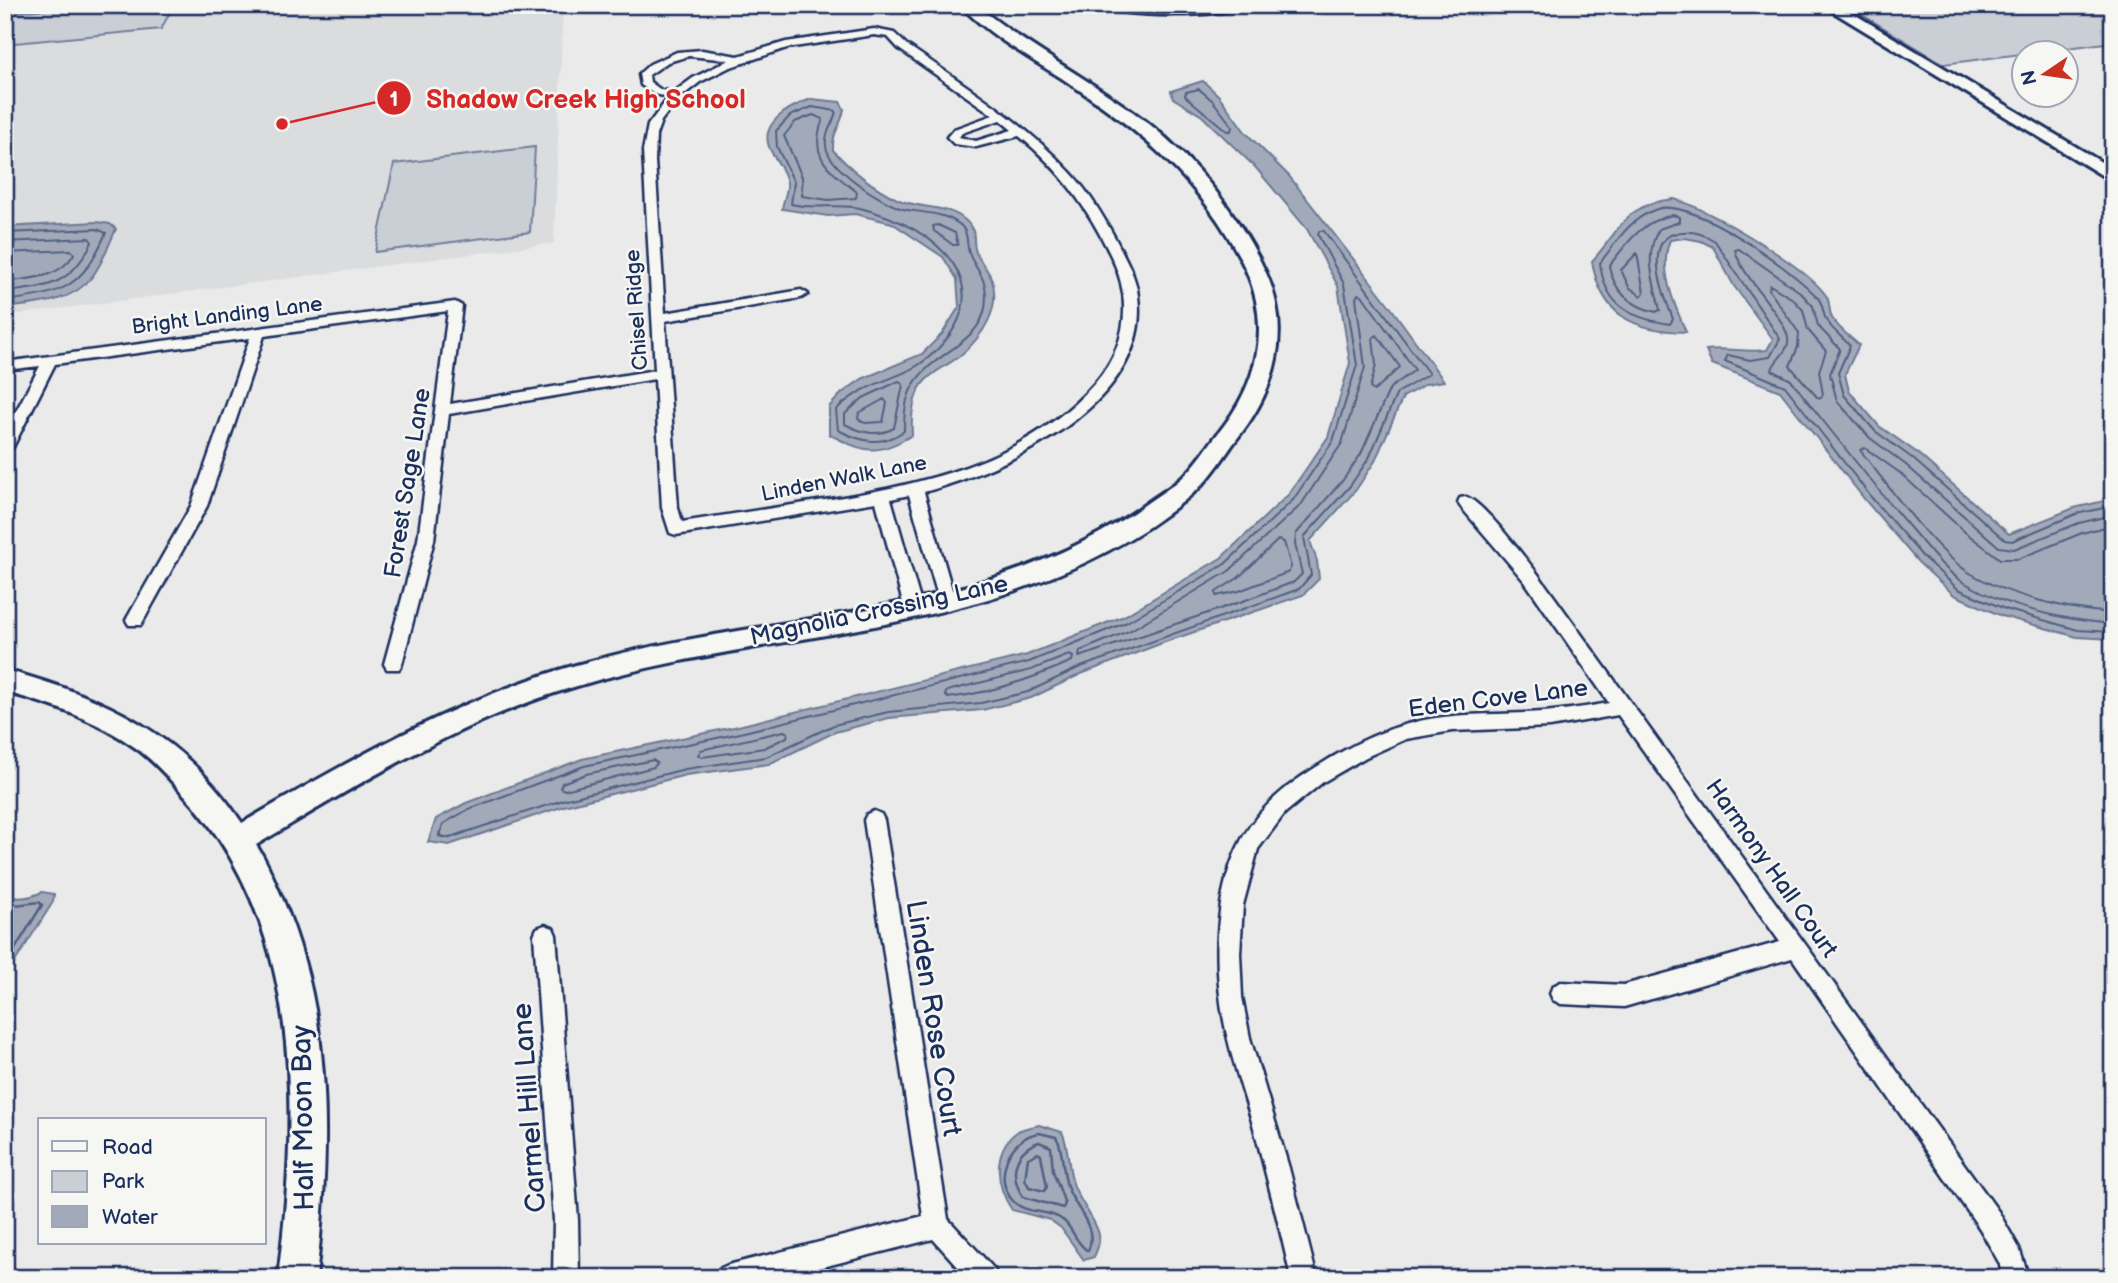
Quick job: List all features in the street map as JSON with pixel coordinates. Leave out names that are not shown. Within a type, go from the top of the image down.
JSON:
[{"type":"street","name":"Magnolia Crossing Lane","points":[[240,839],[401,746],[525,692],[623,664],[992,589],[1079,556],[1152,514],[1189,485],[1233,437],[1256,397],[1268,356],[1268,310],[1258,276],[1219,210],[1195,177],[1162,144],[1126,114],[1027,50],[967,5]]},
{"type":"street","points":[[1100,5],[1120,10],[1179,13],[1245,5]]},
{"type":"street","points":[[1829,5],[2113,177]]},
{"type":"street","points":[[1849,5],[2113,162]]},
{"type":"street","points":[[1113,22],[1120,10]]},
{"type":"street","name":"Chisel Ridge","points":[[676,529],[670,508],[657,318],[649,141],[655,121],[678,96],[707,75],[739,60],[803,40],[874,32]]},
{"type":"street","name":"Linden Walk Lane","points":[[676,529],[915,489],[1014,454],[1047,435],[1075,413],[1097,391],[1119,361],[1129,335],[1132,300],[1128,283],[1122,264],[1097,218],[1067,175],[1019,132],[891,35],[874,32]]},
{"type":"street","points":[[678,96],[658,92],[645,83],[644,74],[661,60],[682,54],[712,52],[739,60]]},
{"type":"street","points":[[1936,70],[1952,72],[2013,109],[2051,125]]},
{"type":"street","points":[[999,117],[958,131],[953,137],[958,142],[976,144],[1019,132]]},
{"type":"street","points":[[657,318],[801,294]]},
{"type":"street","name":"Bright Landing Lane","points":[[5,366],[455,306]]},
{"type":"street","name":"Forest Sage Lane","points":[[393,664],[426,540],[455,306]]},
{"type":"street","points":[[135,620],[199,506],[258,333]]},
{"type":"street","points":[[5,447],[50,360]]},
{"type":"street","points":[[443,410],[662,373]]},
{"type":"street","points":[[915,489],[947,600]]},
{"type":"street","points":[[882,496],[913,607]]},
{"type":"street","name":"Harmony Hall Court","points":[[1466,502],[1502,538],[1541,587],[1623,707],[1989,1220],[2010,1257],[2016,1277]]},
{"type":"street","name":"Half Moon Bay","points":[[5,681],[76,703],[122,726],[162,752],[196,785],[240,839],[275,916],[289,957],[306,1061],[306,1219],[297,1278]]},
{"type":"street","name":"Eden Cove Lane","points":[[1304,1278],[1289,1208],[1233,1015],[1230,948],[1235,883],[1250,844],[1280,806],[1317,776],[1340,761],[1403,733],[1443,725],[1569,718],[1623,707]]},
{"type":"street","name":"Linden Rose Court","points":[[874,820],[937,1225]]},
{"type":"street","name":"Carmel Hill Lane","points":[[545,935],[566,1220],[566,1278]]},
{"type":"street","points":[[1561,993],[1624,996],[1796,947]]},
{"type":"street","points":[[728,1278],[937,1225],[985,1278]]},
{"type":"shaded area","points":[[5,5],[563,5],[554,243],[5,316]]},
{"type":"green space","points":[[91,5],[174,5],[161,29],[5,44],[5,13]]},
{"type":"green space","points":[[1846,5],[2113,5],[2113,42],[2080,46],[2080,38],[2010,38],[2010,55],[1944,64]]},
{"type":"green space","points":[[535,147],[530,232],[375,252],[394,164]]},
{"type":"water","points":[[1203,81],[1219,96],[1246,133],[1289,176],[1444,381],[1426,384],[1403,397],[1375,461],[1356,490],[1310,541],[1317,561],[1319,579],[1303,595],[1165,642],[1081,674],[1031,698],[982,710],[889,718],[835,732],[769,764],[686,775],[564,806],[449,845],[428,842],[436,819],[466,803],[582,759],[734,727],[1027,655],[1124,616],[1221,558],[1288,495],[1328,437],[1350,363],[1338,286],[1307,229],[1256,168],[1202,116],[1173,98],[1171,91]]},
{"type":"water","points":[[811,99],[840,102],[844,109],[834,138],[833,150],[863,178],[906,203],[949,211],[967,222],[973,231],[976,252],[992,280],[994,301],[988,322],[976,340],[961,355],[934,373],[921,386],[913,406],[912,435],[889,447],[870,450],[851,445],[829,434],[829,407],[842,393],[862,379],[922,354],[942,334],[959,307],[957,279],[943,257],[892,223],[855,214],[828,216],[782,209],[787,183],[768,143],[768,133],[777,118]]},
{"type":"water","points":[[1674,199],[1733,226],[1780,256],[1817,285],[1827,297],[1835,322],[1859,345],[1845,374],[1849,391],[1879,426],[1916,452],[2009,534],[2074,508],[2113,499],[2113,639],[2077,637],[2002,616],[1954,595],[1918,562],[1866,501],[1780,391],[1712,364],[1706,350],[1767,350],[1773,339],[1734,286],[1713,247],[1685,238],[1670,240],[1666,263],[1669,286],[1686,332],[1636,324],[1612,307],[1596,280],[1592,261],[1633,213],[1644,206]]},
{"type":"water","points":[[97,222],[110,224],[116,229],[99,267],[83,286],[52,301],[5,308],[5,227]]},
{"type":"water","points":[[42,892],[54,894],[53,902],[15,962],[5,962],[5,895],[24,898]]},
{"type":"water","points":[[1039,1125],[1062,1132],[1074,1186],[1099,1234],[1099,1244],[1094,1257],[1084,1260],[1061,1228],[1050,1220],[1012,1210],[1002,1191],[999,1169],[1003,1148],[1018,1131]]},
{"type":"place","name":"Shadow Creek High School","points":[[282,124]]}]
